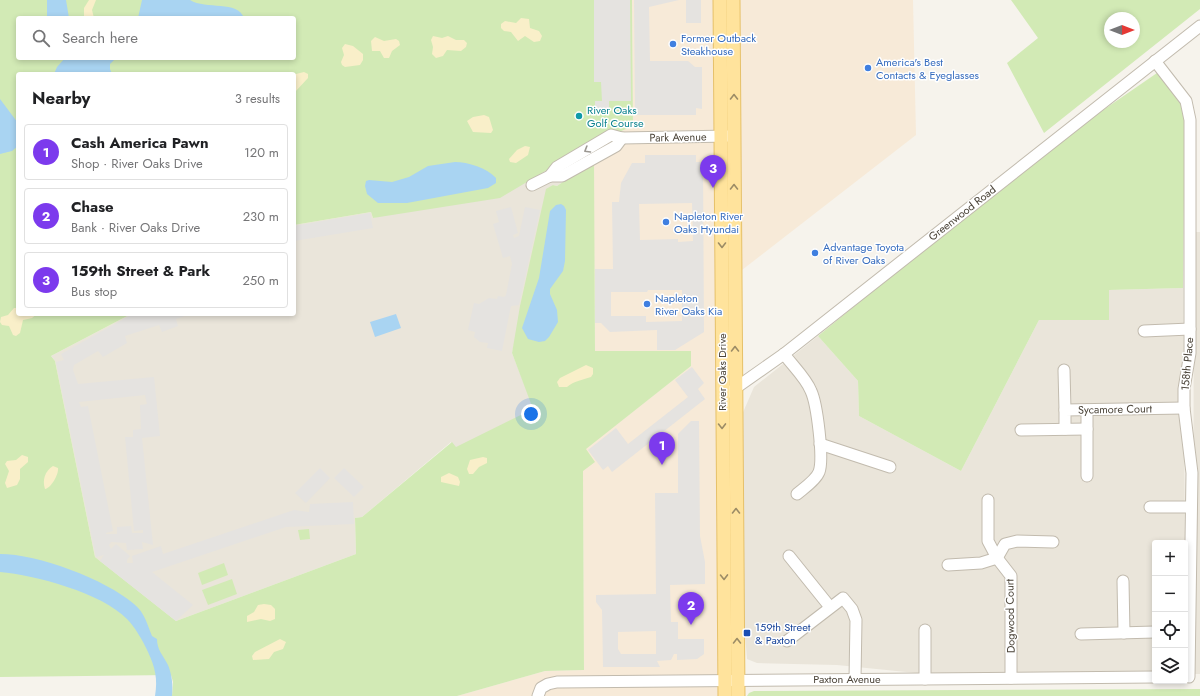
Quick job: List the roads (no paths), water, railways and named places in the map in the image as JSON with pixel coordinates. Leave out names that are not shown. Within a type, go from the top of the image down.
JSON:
[{"type":"main road","name":"River Oaks Drive","points":[[720,0],[727,136],[735,388],[732,680],[725,696]]},
{"type":"main road","name":"River Oaks Drive","points":[[733,0],[727,136],[722,399],[732,680],[738,696]]},
{"type":"street","name":"Greenwood Road","points":[[722,399],[735,388],[784,354],[1200,26]]},
{"type":"street","name":"158th Place","points":[[1155,61],[1186,101],[1189,109],[1190,353],[1184,389],[1184,408],[1192,473],[1188,612]]},
{"type":"street","name":"Park Avenue","points":[[532,185],[550,176],[557,167],[611,135],[622,138],[727,136]]},
{"type":"street","points":[[1144,331],[1190,329]]},
{"type":"street","points":[[784,354],[811,390],[815,405],[820,444],[821,463],[818,474],[798,494]]},
{"type":"street","points":[[1064,370],[1065,410]]},
{"type":"street","name":"Sycamore Court","points":[[1065,429],[1065,410],[1184,408]]},
{"type":"street","points":[[1087,410],[1087,476]]},
{"type":"street","name":"Sycamore Court","points":[[1021,430],[1087,429]]},
{"type":"street","points":[[820,444],[890,467]]},
{"type":"street","name":"Dogwood Court","points":[[988,500],[988,541],[997,558],[1011,576],[1011,678]]},
{"type":"street","points":[[1150,507],[1191,507]]},
{"type":"street","points":[[948,565],[981,563],[997,558],[1005,544],[1018,541],[1053,542]]},
{"type":"street","points":[[789,556],[830,607]]},
{"type":"street","points":[[1123,581],[1124,632]]},
{"type":"street","points":[[787,641],[843,598],[852,609],[856,620],[855,679]]},
{"type":"street","points":[[925,630],[925,679]]},
{"type":"street","points":[[1081,634],[1152,632]]},
{"type":"street","name":"158th Place","points":[[1188,642],[1191,677]]},
{"type":"street","name":"Paxton Avenue","points":[[540,692],[548,684],[557,682],[1152,677]]},
{"type":"water","points":[[47,0],[66,0],[69,16],[47,16]]},
{"type":"water","points":[[142,0],[190,0],[197,3],[235,9],[241,12],[243,16],[138,16]]},
{"type":"water","points":[[63,60],[114,60],[110,64],[111,72],[55,72]]},
{"type":"water","points":[[0,99],[16,120],[16,148],[12,151],[0,154]]},
{"type":"water","points":[[455,162],[471,164],[488,171],[496,178],[496,183],[488,188],[407,203],[378,203],[367,194],[365,186],[366,181],[392,182],[409,177],[428,166]]},
{"type":"water","points":[[561,204],[566,210],[565,261],[563,271],[550,289],[550,294],[557,310],[558,322],[549,337],[545,341],[539,342],[528,339],[522,328],[539,278],[550,211],[556,205]]},
{"type":"water","points":[[396,314],[401,328],[375,337],[370,322]]},
{"type":"water","points":[[0,554],[33,558],[89,577],[121,595],[138,607],[152,636],[157,639],[159,649],[168,665],[172,680],[172,696],[155,696],[155,673],[148,652],[133,626],[127,619],[102,601],[85,593],[49,581],[0,572]]},
{"type":"place","name":"Former Outback Steakhouse","points":[[673,44]]},
{"type":"place","name":"America's Best Contacts & Eyeglasses","points":[[868,68]]},
{"type":"place","name":"River Oaks Golf Course","points":[[579,116]]},
{"type":"place","name":"159th Street & Park","points":[[713,188]]},
{"type":"place","name":"Napleton River Oaks Hyundai","points":[[666,222]]},
{"type":"place","name":"Advantage Toyota of River Oaks","points":[[815,253]]},
{"type":"place","name":"Napleton River Oaks Kia","points":[[647,304]]},
{"type":"place","name":"Cash America Pawn","points":[[662,465]]},
{"type":"place","name":"Chase","points":[[691,625]]},
{"type":"place","name":"159th Street & Paxton","points":[[747,633]]}]
